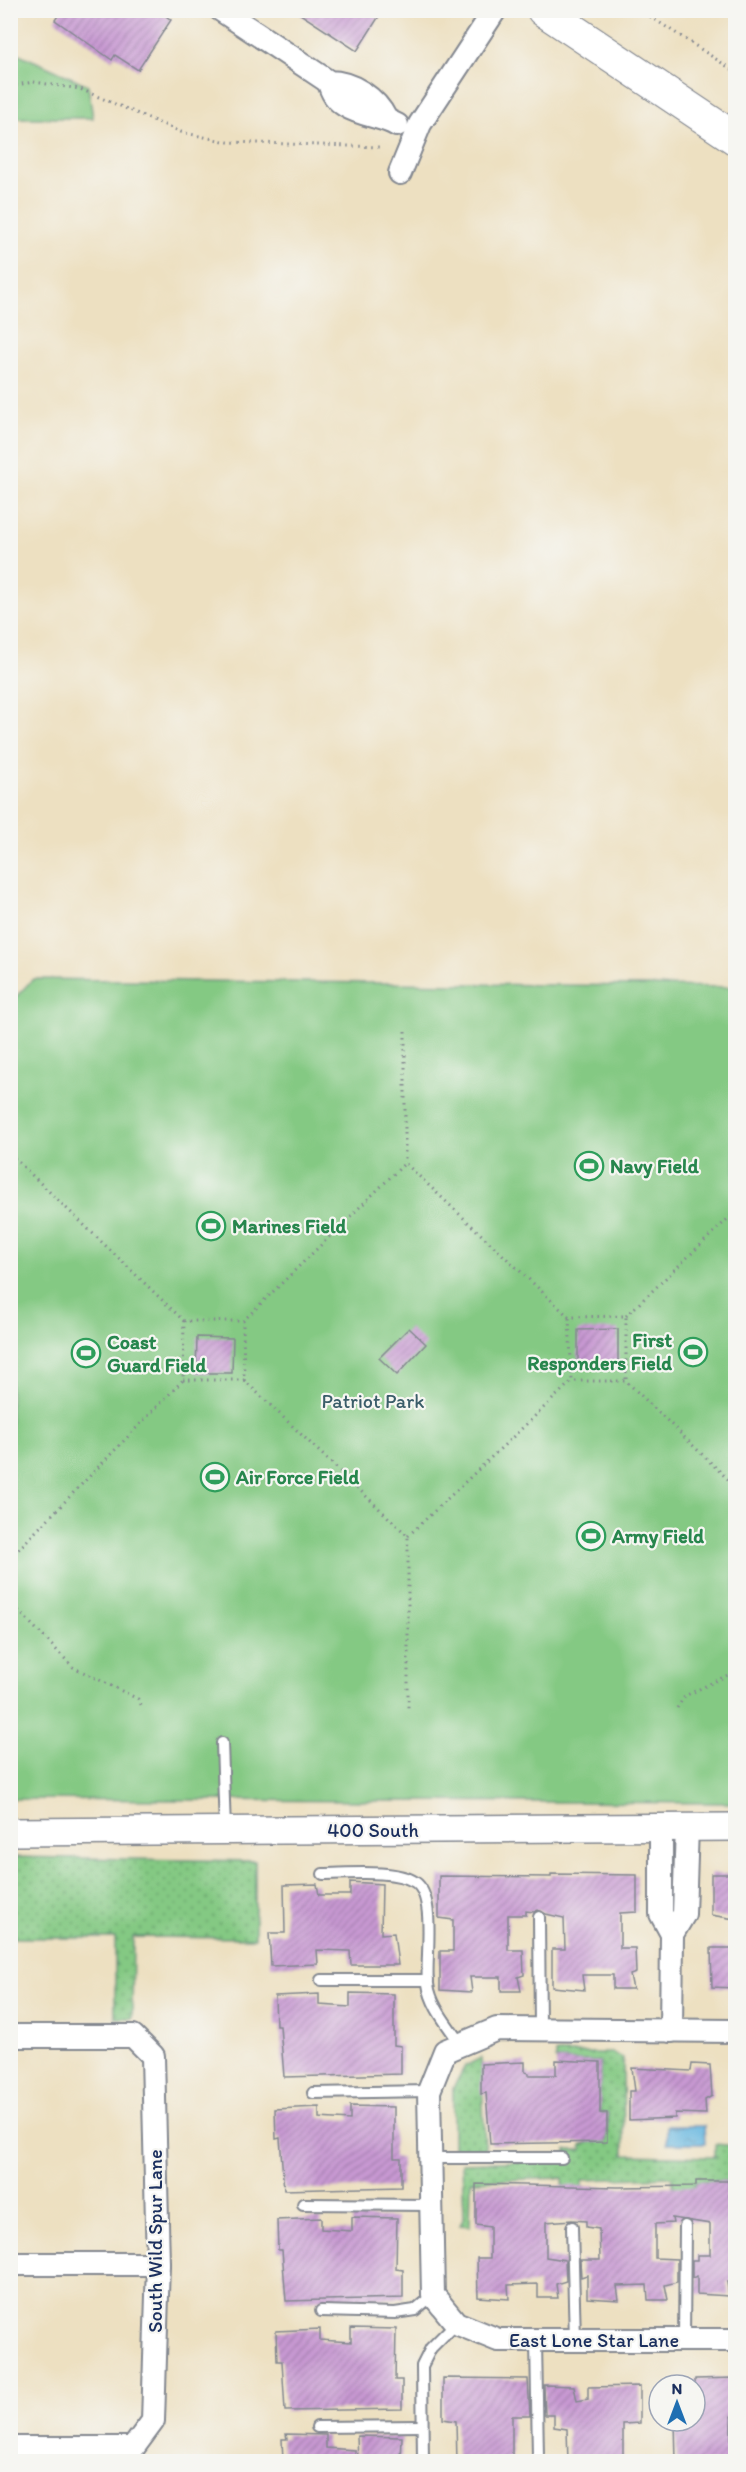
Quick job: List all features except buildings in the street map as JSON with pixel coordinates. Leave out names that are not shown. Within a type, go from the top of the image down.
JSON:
[{"type":"main road","points":[[543,10],[735,139]]},
{"type":"street","points":[[221,10],[328,82],[346,84],[367,97],[379,107],[386,119],[413,135]]},
{"type":"street","points":[[400,173],[413,135],[495,10]]},
{"type":"street","name":"400 South","points":[[10,1832],[735,1827]]},
{"type":"street","points":[[671,2031],[672,1934],[684,1914],[674,1828]]},
{"type":"street","points":[[456,2323],[433,2295],[429,2091],[453,2048],[497,2029],[735,2031]]},
{"type":"street","name":"South Wild Spur Lane","points":[[10,2036],[133,2036],[153,2056],[158,2264],[153,2421],[133,2448],[10,2448]]},
{"type":"street","points":[[10,2265],[158,2264]]},
{"type":"street","name":"East Lone Star Lane","points":[[456,2323],[498,2340],[735,2340]]},
{"type":"lane","points":[[222,1743],[225,1831]]},
{"type":"lane","points":[[323,1874],[399,1875],[416,1882],[427,1897],[428,1980],[434,2004],[453,2048]]},
{"type":"lane","points":[[539,1917],[540,2030]]},
{"type":"lane","points":[[321,1980],[428,1980]]},
{"type":"lane","points":[[313,2093],[429,2091]]},
{"type":"lane","points":[[430,2158],[562,2158]]},
{"type":"lane","points":[[303,2204],[431,2205]]},
{"type":"lane","points":[[684,2340],[685,2226]]},
{"type":"lane","points":[[572,2227],[575,2340]]},
{"type":"lane","points":[[321,2311],[395,2313],[415,2310],[433,2295]]},
{"type":"lane","points":[[423,2462],[422,2366],[431,2348],[456,2323]]},
{"type":"lane","points":[[536,2340],[538,2457]]},
{"type":"lane","points":[[317,2427],[422,2426]]},
{"type":"path","points":[[640,10],[735,72]]},
{"type":"path","points":[[10,86],[34,82],[80,89],[181,132],[228,142],[381,147]]},
{"type":"path","points":[[10,1154],[184,1321],[243,1321],[405,1163],[405,1031]]},
{"type":"path","points":[[405,1163],[569,1317],[572,1381]]},
{"type":"path","points":[[569,1317],[626,1316],[735,1211]]},
{"type":"path","points":[[626,1316],[626,1381]]},
{"type":"path","points":[[10,1558],[183,1380],[184,1321]]},
{"type":"path","points":[[243,1321],[244,1380]]},
{"type":"path","points":[[183,1380],[244,1380],[408,1536],[408,1709]]},
{"type":"path","points":[[408,1536],[572,1381],[626,1381],[735,1487]]},
{"type":"path","points":[[10,1602],[73,1667],[138,1699],[143,1708]]},
{"type":"path","points":[[677,1708],[685,1696],[735,1671]]},
{"type":"green space","points":[[10,50],[88,85],[93,118],[11,118]]},
{"type":"green space","name":"Patriot Park","points":[[33,979],[735,987],[735,1803],[11,1799],[10,1003]]},
{"type":"green space","points":[[11,1857],[255,1861],[255,1938],[133,1937],[132,2018],[115,2018],[115,1938],[11,1938]]},
{"type":"green space","points":[[556,2053],[613,2053],[623,2058],[624,2155],[715,2157],[715,2144],[735,2146],[735,2181],[696,2181],[693,2205],[676,2212],[672,2177],[583,2180],[582,2214],[565,2214],[563,2178],[471,2181],[470,2226],[460,2225],[464,2217],[462,2163],[565,2160],[566,2150],[581,2150],[582,2145],[590,2142],[607,2141],[608,2113],[600,2112],[600,2062],[556,2060]]},
{"type":"green space","points":[[481,2058],[485,2149],[453,2148],[453,2088],[465,2066]]},
{"type":"water","points":[[667,2126],[704,2126],[705,2144],[667,2144]]},
{"type":"place","name":"Navy Field","points":[[589,1166]]},
{"type":"place","name":"Marines Field","points":[[211,1226]]},
{"type":"place","name":"First Responders Field","points":[[693,1352]]},
{"type":"place","name":"Coast Guard Field","points":[[86,1353]]},
{"type":"place","name":"Air Force Field","points":[[215,1477]]},
{"type":"place","name":"Army Field","points":[[591,1536]]}]
